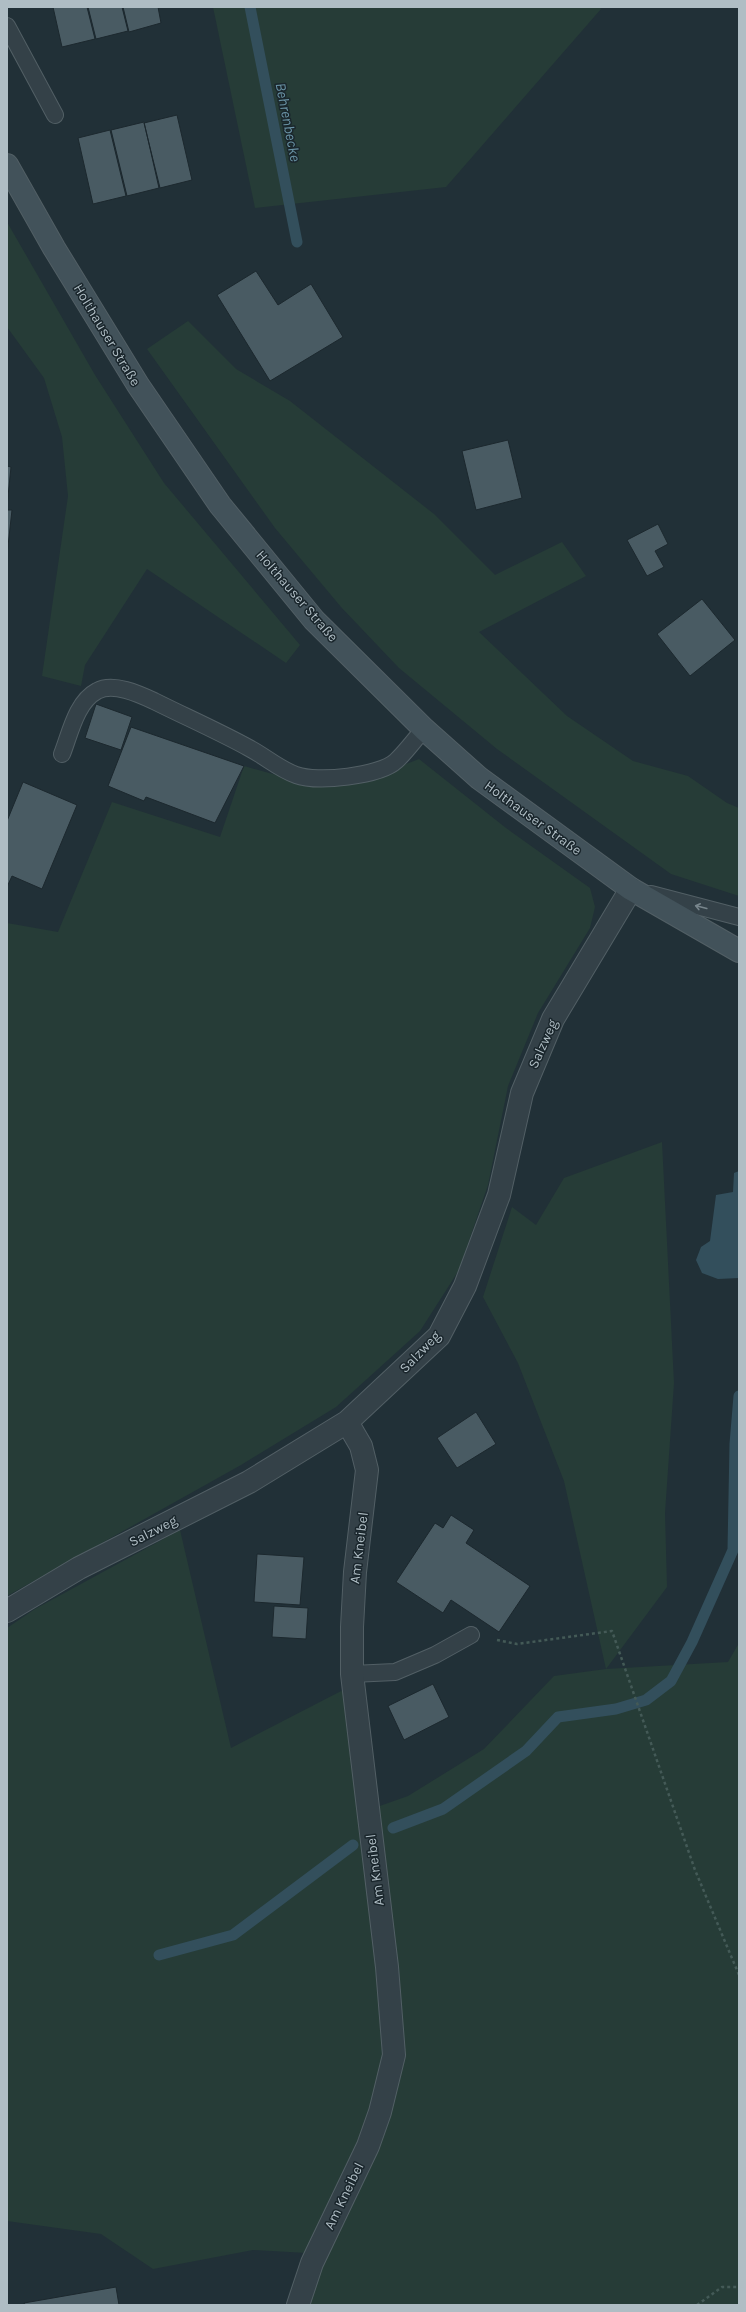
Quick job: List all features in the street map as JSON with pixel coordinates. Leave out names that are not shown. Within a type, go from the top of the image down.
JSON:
[{"type":"street","name":"Holthauser Straße","points":[[7,165],[54,248],[138,385],[220,505],[314,620],[424,729],[479,778],[631,889],[739,951]]},
{"type":"street","name":"Salzweg","points":[[7,1611],[79,1568],[249,1482],[347,1422],[439,1336],[465,1286],[499,1195],[522,1093],[553,1019],[631,889]]},
{"type":"street","name":"Am Kneibel","points":[[298,2305],[312,2263],[373,2132],[390,2077],[394,2055],[387,1967],[352,1674],[352,1627],[355,1580],[367,1470],[361,1446],[347,1422]]},
{"type":"lane","points":[[7,26],[54,115]]},
{"type":"lane","points":[[62,754],[85,700],[97,691],[111,688],[141,695],[238,742],[260,754],[276,766],[298,776],[320,779],[346,777],[374,771],[395,762],[424,729]]},
{"type":"lane","points":[[631,889],[739,917]]},
{"type":"lane","points":[[352,1674],[395,1672],[434,1655],[471,1635]]},
{"type":"path","points":[[471,1635],[518,1644],[612,1631],[695,1870],[739,1975]]},
{"type":"path","points":[[697,2305],[722,2287],[739,2287]]},
{"type":"green space","points":[[213,7],[599,7],[601,9],[446,187],[255,208]]},
{"type":"green space","points":[[7,222],[95,375],[164,483],[300,645],[286,663],[147,569],[85,665],[81,686],[42,676],[68,496],[62,437],[44,378],[7,327]]},
{"type":"green space","points":[[188,321],[236,369],[290,401],[434,514],[495,575],[562,542],[586,576],[479,632],[567,716],[633,761],[688,776],[727,803],[739,808],[739,896],[671,874],[497,749],[399,668],[341,607],[275,528],[147,349]]},
{"type":"green space","points":[[419,759],[506,828],[590,888],[595,907],[590,928],[538,1013],[508,1086],[488,1185],[459,1270],[420,1331],[336,1407],[241,1465],[7,1596],[7,923],[58,932],[112,802],[220,837],[244,766],[315,786],[352,785]]},
{"type":"green space","points":[[662,1142],[674,1383],[665,1513],[667,1587],[606,1669],[564,1481],[518,1363],[483,1297],[512,1207],[536,1225],[564,1178]]},
{"type":"green space","points":[[180,1530],[231,1748],[347,1688],[389,2029],[375,2107],[307,2253],[253,2250],[153,2269],[101,2234],[7,2221],[7,1628],[35,1609]]},
{"type":"green space","points":[[739,1643],[739,2305],[306,2305],[394,2083],[374,1808],[408,1796],[484,1749],[554,1676],[606,1669],[728,1662]]},
{"type":"water","points":[[739,1171],[739,1278],[718,1279],[702,1273],[696,1260],[701,1247],[710,1241],[716,1195],[733,1192],[734,1173]]},
{"type":"building","points":[[53,7],[87,7],[95,39],[62,47]]},
{"type":"building","points":[[88,7],[122,7],[128,31],[96,39]]},
{"type":"building","points":[[123,7],[158,7],[161,23],[129,32]]},
{"type":"building","points":[[177,115],[192,180],[160,188],[144,123]]},
{"type":"building","points":[[144,122],[159,188],[127,196],[111,130]]},
{"type":"building","points":[[110,130],[126,196],[93,204],[78,138]]},
{"type":"building","points":[[256,271],[278,305],[311,284],[343,337],[270,381],[217,295]]},
{"type":"building","points":[[508,440],[522,498],[476,510],[462,451]]},
{"type":"building","points":[[7,466],[11,467],[7,506]]},
{"type":"building","points":[[7,510],[12,510],[7,555]]},
{"type":"building","points":[[658,524],[668,544],[655,551],[664,567],[647,576],[627,540]]},
{"type":"building","points":[[702,599],[735,640],[690,676],[657,634]]},
{"type":"building","points":[[96,704],[132,717],[121,750],[85,738]]},
{"type":"building","points":[[131,727],[244,766],[215,823],[146,797],[144,801],[108,786]]},
{"type":"building","points":[[23,782],[77,805],[42,889],[12,876],[7,887],[7,821]]},
{"type":"building","points":[[476,1412],[496,1444],[457,1468],[437,1438]]},
{"type":"building","points":[[451,1515],[474,1530],[466,1543],[530,1586],[499,1632],[451,1600],[443,1613],[396,1582],[435,1523],[443,1528]]},
{"type":"building","points":[[257,1554],[304,1557],[300,1605],[254,1602]]},
{"type":"building","points":[[274,1606],[308,1608],[306,1639],[272,1637]]},
{"type":"building","points":[[433,1684],[449,1717],[404,1740],[388,1706]]},
{"type":"building","points":[[116,2287],[119,2305],[25,2305],[24,2303]]},
{"type":"waterway","name":"Behrenbecke","points":[[250,7],[297,242]]},
{"type":"waterway","points":[[393,1828],[443,1809],[526,1751],[558,1717],[616,1709],[646,1700],[671,1681],[692,1642],[733,1550],[735,1444],[739,1396]]},
{"type":"waterway","points":[[159,1955],[233,1935],[353,1845]]}]
